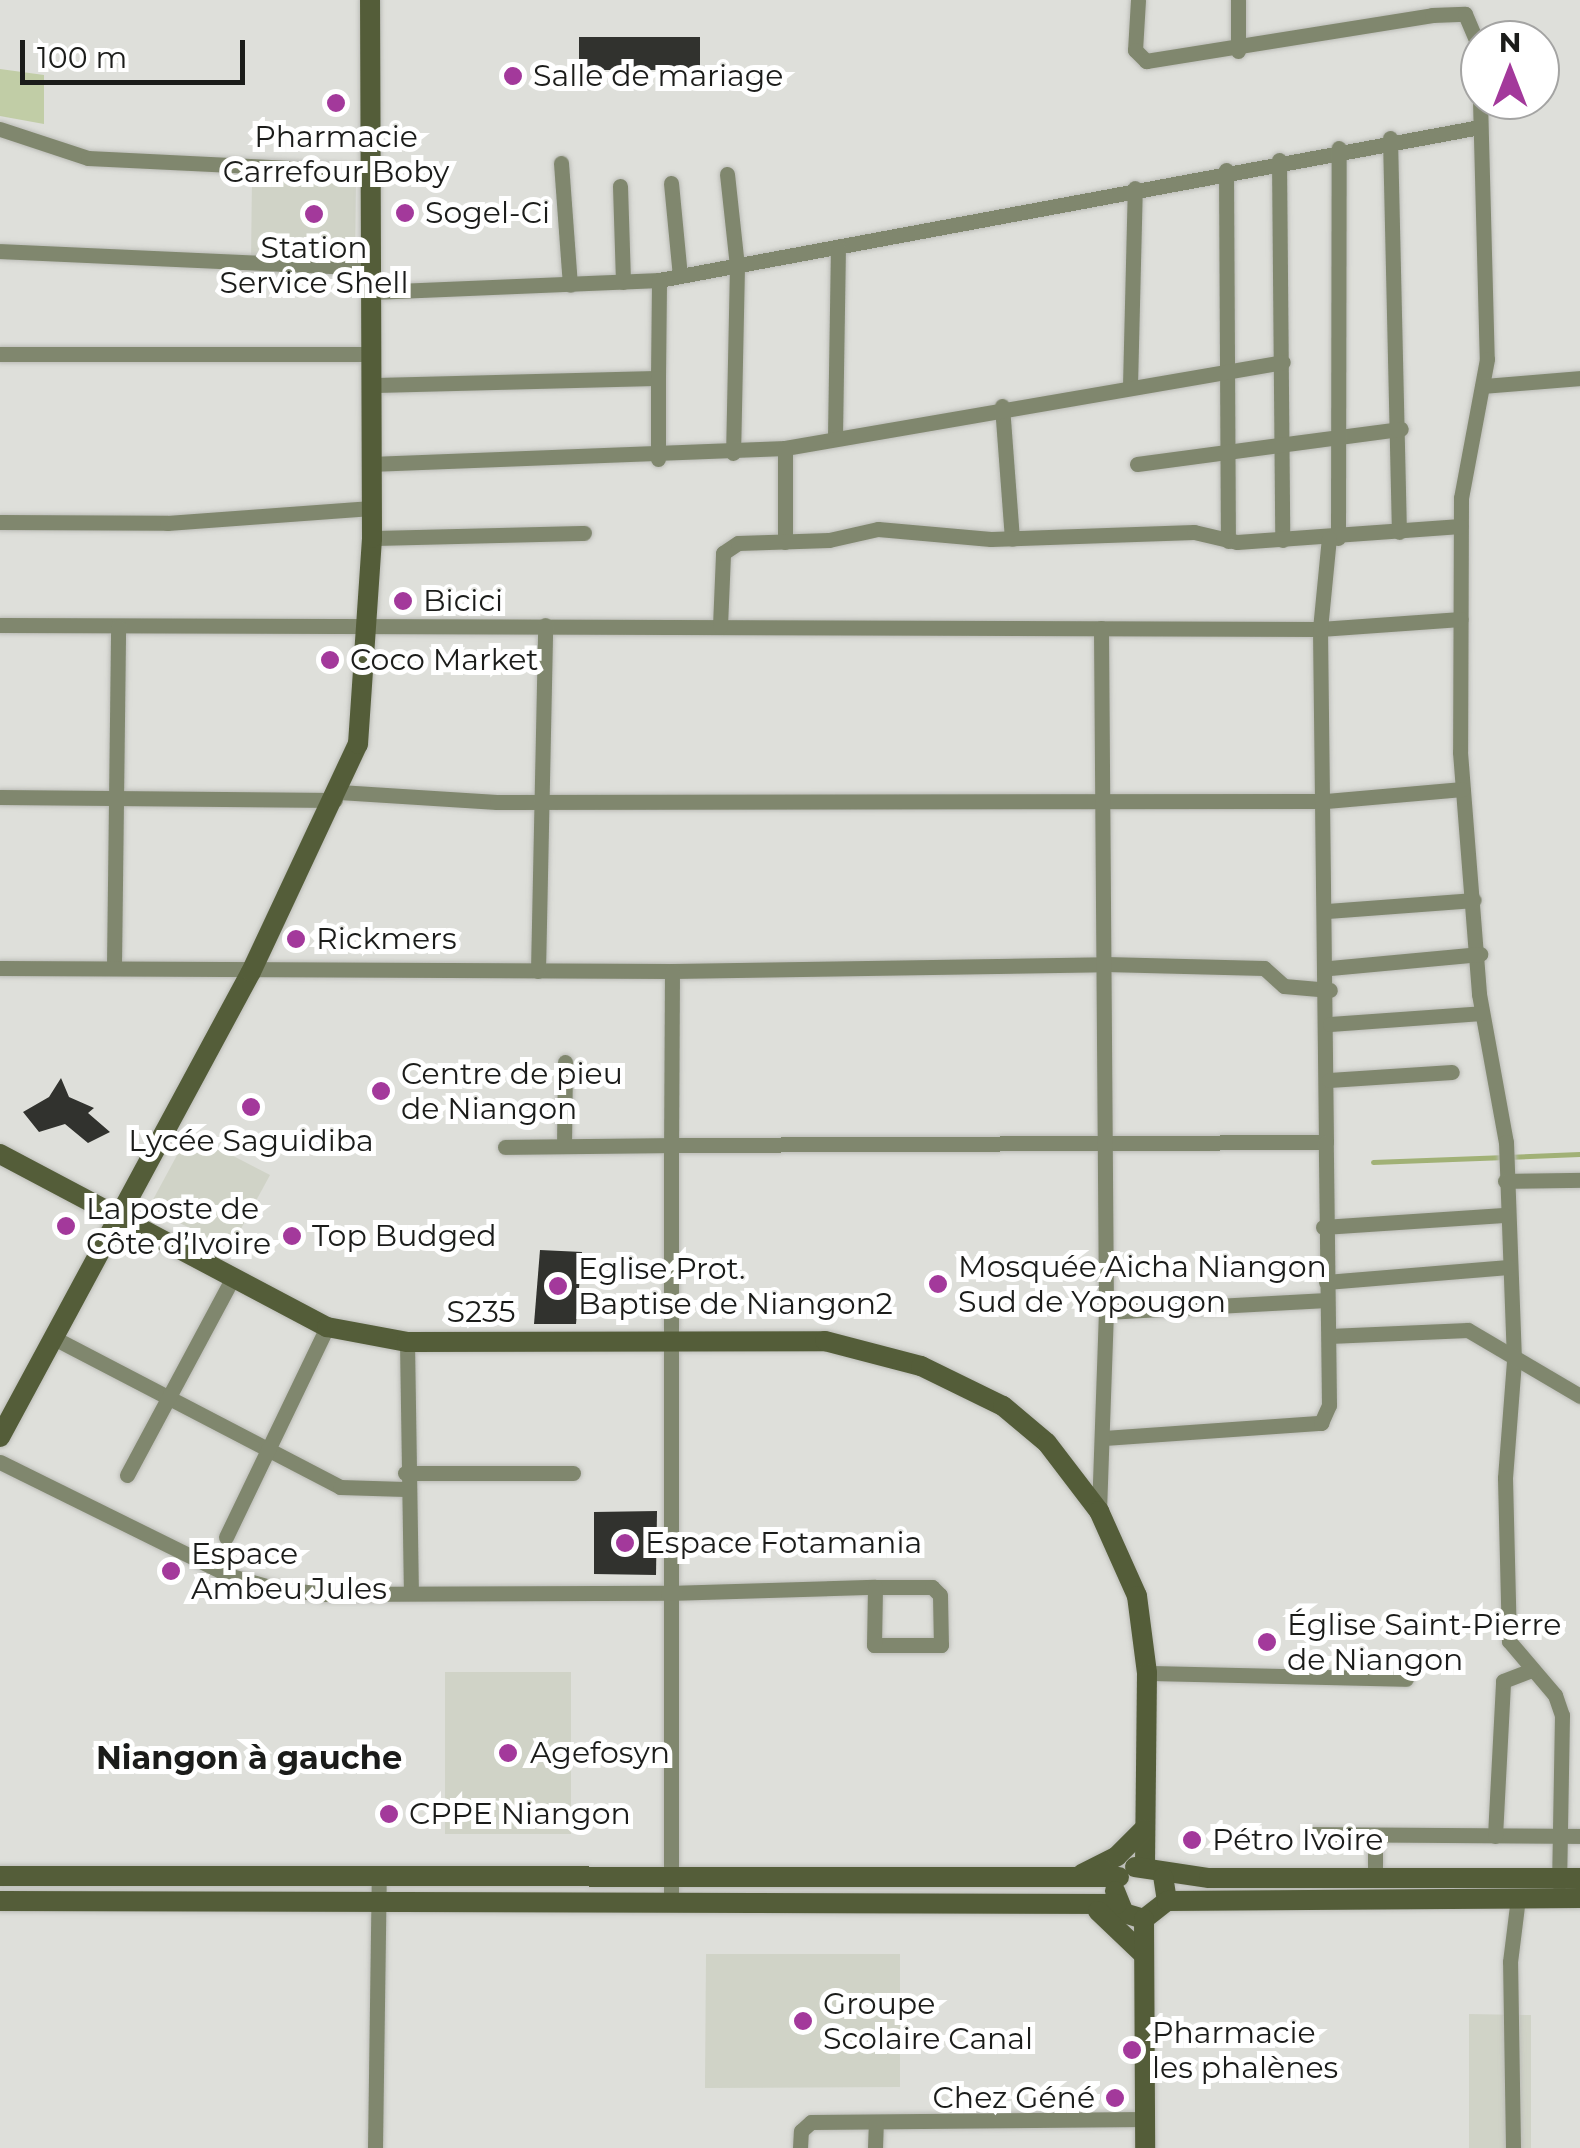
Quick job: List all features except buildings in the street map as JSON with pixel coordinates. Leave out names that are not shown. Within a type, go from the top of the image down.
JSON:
[{"type":"street","points":[[0,1437],[251,972],[337,796],[358,744],[370,622],[372,538],[374,268],[370,0]]},
{"type":"street","points":[[1138,0],[1138,58],[1238,51],[1466,14],[1468,20]]},
{"type":"street","points":[[1238,0],[1238,51]]},
{"type":"street","points":[[1480,120],[1488,278],[1483,386],[1460,526],[1462,789],[1480,954],[1482,1013],[1505,1166],[1504,1215],[1514,1361],[1509,1641],[1555,1695],[1562,1715],[1559,1836],[1570,1888]]},
{"type":"street","points":[[374,292],[659,280],[1390,138],[1480,126]]},
{"type":"street","points":[[0,129],[88,158],[372,172]]},
{"type":"street","points":[[1390,138],[1401,430],[1399,532]]},
{"type":"street","points":[[1104,1438],[1314,1428],[1329,1405],[1323,1227],[1330,968],[1320,629],[1334,538],[1341,435],[1340,148]]},
{"type":"street","points":[[1279,160],[1282,540]]},
{"type":"street","points":[[561,163],[570,285]]},
{"type":"street","points":[[1226,170],[1228,541]]},
{"type":"street","points":[[726,174],[737,266],[733,453]]},
{"type":"street","points":[[671,182],[680,276]]},
{"type":"street","points":[[620,186],[623,282]]},
{"type":"street","points":[[1130,386],[1135,188]]},
{"type":"street","points":[[835,436],[838,247]]},
{"type":"street","points":[[0,251],[374,268]]},
{"type":"street","points":[[658,458],[659,280]]},
{"type":"street","points":[[0,354],[374,354]]},
{"type":"street","points":[[372,464],[658,458],[785,448],[1002,406],[1283,362]]},
{"type":"street","points":[[373,385],[658,378]]},
{"type":"street","points":[[1483,386],[1580,378]]},
{"type":"street","points":[[1002,406],[1012,539]]},
{"type":"street","points":[[1137,464],[1401,430]]},
{"type":"street","points":[[785,448],[785,542]]},
{"type":"street","points":[[0,522],[166,522],[371,508]]},
{"type":"street","points":[[720,626],[727,546],[878,530],[1012,539],[1194,532],[1228,541],[1334,538],[1460,526]]},
{"type":"street","points":[[372,538],[584,533]]},
{"type":"street","points":[[0,626],[370,622],[1320,629],[1461,619]]},
{"type":"street","points":[[538,972],[545,625]]},
{"type":"street","points":[[114,964],[118,627]]},
{"type":"street","points":[[1098,1511],[1104,1438],[1106,1312],[1101,628]]},
{"type":"street","points":[[0,796],[1104,797],[1326,801],[1462,789]]},
{"type":"street","points":[[1328,912],[1474,900]]},
{"type":"street","points":[[1330,968],[1480,954]]},
{"type":"street","points":[[0,968],[114,964],[251,972],[672,972],[1105,964],[1264,968],[1284,986],[1330,990]]},
{"type":"street","points":[[671,1902],[668,1592],[672,972]]},
{"type":"street","points":[[1330,1024],[1482,1013]]},
{"type":"street","points":[[564,1146],[565,1062]]},
{"type":"street","points":[[1329,1080],[1452,1072]]},
{"type":"street","points":[[505,1146],[1326,1142]]},
{"type":"street","name":"S235","points":[[0,1154],[231,1281],[327,1326],[407,1342],[670,1344],[826,1340],[920,1366],[1003,1406],[1047,1443],[1098,1511],[1137,1596],[1147,1673],[1144,1829],[1154,1872],[1167,1901]]},
{"type":"street","points":[[1505,1166],[1580,1180]]},
{"type":"street","points":[[1323,1227],[1504,1215]]},
{"type":"street","points":[[1326,1282],[1508,1266]]},
{"type":"street","points":[[127,1475],[231,1281]]},
{"type":"street","points":[[1106,1312],[1328,1300]]},
{"type":"street","points":[[226,1537],[327,1326]]},
{"type":"street","points":[[1329,1336],[1468,1330],[1514,1361],[1580,1396]]},
{"type":"street","points":[[54,1338],[168,1396],[267,1454],[340,1488],[573,1473]]},
{"type":"street","points":[[407,1342],[405,1481],[412,1592]]},
{"type":"street","points":[[0,1462],[254,1584],[324,1594],[875,1587],[938,1589],[940,1644],[874,1645],[875,1587]]},
{"type":"street","points":[[1496,1836],[1503,1681],[1531,1670]]},
{"type":"street","points":[[1147,1673],[1406,1680]]},
{"type":"street","points":[[1071,1878],[1117,1856],[1144,1829]]},
{"type":"street","points":[[1309,1834],[1580,1836]]},
{"type":"street","points":[[1374,1837],[1375,1878]]},
{"type":"street","points":[[0,1876],[1120,1878],[1154,1872],[1570,1888]]},
{"type":"street","points":[[375,2148],[379,1878]]},
{"type":"street","points":[[1118,1904],[1120,1878]]},
{"type":"street","points":[[1144,1919],[1167,1901],[1518,1898],[1570,1888]]},
{"type":"street","points":[[1513,2148],[1510,1962],[1518,1898]]},
{"type":"street","points":[[0,1901],[1118,1904],[1144,1919]]},
{"type":"street","points":[[1087,1904],[1143,1954]]},
{"type":"street","points":[[1144,1919],[1144,2148]]},
{"type":"street","points":[[800,2148],[801,2131],[812,2122],[1145,2119]]},
{"type":"street","points":[[876,2124],[876,2148]]},
{"type":"shaded area","points":[[252,177],[356,178],[355,265],[251,264]]},
{"type":"shaded area","points":[[189,1133],[270,1175],[230,1249],[149,1207]]},
{"type":"shaded area","name":"Agefosyn","points":[[445,1672],[571,1672],[571,1834],[445,1834]]},
{"type":"shaded area","name":"Groupe Scolaire Canal","points":[[706,1954],[900,1954],[900,2087],[705,2088]]},
{"type":"shaded area","points":[[1469,2014],[1531,2015],[1531,2148],[1469,2148]]},
{"type":"green space","points":[[0,69],[44,75],[44,124],[0,116]]},
{"type":"waterway","points":[[1373,1162],[1580,1154]]},
{"type":"place","name":"Salle de mariage","points":[[513,76]]},
{"type":"place","name":"Pharmacie Carrefour Boby","points":[[336,103]]},
{"type":"place","name":"Sogel-Ci","points":[[405,213]]},
{"type":"place","name":"Station Service Shell","points":[[314,214]]},
{"type":"place","name":"Bicici","points":[[403,601]]},
{"type":"place","name":"Coco Market","points":[[330,660]]},
{"type":"place","name":"Rickmers","points":[[296,939]]},
{"type":"place","name":"Centre de pieu de Niangon","points":[[381,1091]]},
{"type":"place","name":"Lycée Saguidiba","points":[[251,1107]]},
{"type":"place","name":"La poste de Côte d’Ivoire","points":[[66,1226]]},
{"type":"place","name":"Top Budged","points":[[292,1236]]},
{"type":"place","name":"Mosquée Aicha Niangon Sud de Yopougon","points":[[938,1284]]},
{"type":"place","name":"Eglise Prot. Baptise de Niangon2","points":[[558,1286]]},
{"type":"place","name":"Espace Fotamania","points":[[625,1543]]},
{"type":"place","name":"Espace Ambeu Jules","points":[[171,1571]]},
{"type":"place","name":"Église Saint-Pierre de Niangon","points":[[1267,1642]]},
{"type":"place","name":"Agefosyn","points":[[508,1753]]},
{"type":"place","name":"CPPE Niangon","points":[[389,1814]]},
{"type":"place","name":"Pétro Ivoire","points":[[1192,1840]]},
{"type":"place","name":"Groupe Scolaire Canal","points":[[803,2021]]},
{"type":"place","name":"Pharmacie les phalènes","points":[[1132,2050]]},
{"type":"place","name":"Chez Géné","points":[[1115,2098]]},
{"type":"district","name":"Niangon à gauche","points":[[249,1758]]}]
